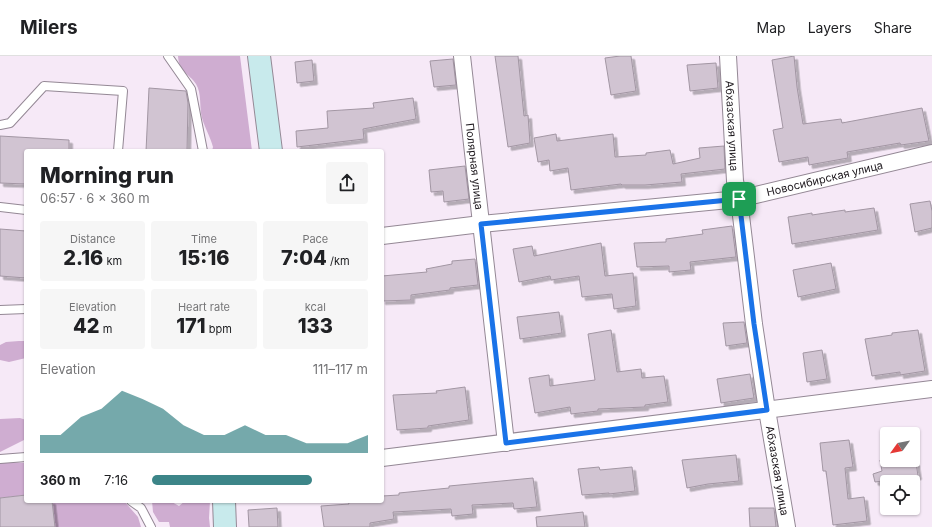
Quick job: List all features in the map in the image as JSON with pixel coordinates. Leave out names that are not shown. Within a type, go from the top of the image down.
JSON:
[{"type":"street","points":[[259,56],[271,149]]},
{"type":"street","name":"Полярная улица","points":[[462,56],[506,443]]},
{"type":"street","name":"Абхазская улица","points":[[728,56],[735,181],[739,199],[754,324],[787,527]]},
{"type":"street","name":"Новосибирская улица","points":[[384,236],[481,224],[739,199],[932,153]]},
{"type":"street","points":[[384,458],[932,389]]},
{"type":"street","points":[[224,503],[225,527]]},
{"type":"lane","points":[[168,56],[191,89],[203,149]]},
{"type":"lane","points":[[0,125],[10,123],[44,86],[123,91],[118,149]]},
{"type":"lane","points":[[0,207],[24,210]]},
{"type":"lane","points":[[0,310],[24,309]]},
{"type":"lane","points":[[0,459],[24,457]]},
{"type":"lane","points":[[134,503],[141,508],[151,527]]},
{"type":"shaded area","points":[[178,56],[240,56],[252,149],[212,149],[202,118],[198,88],[193,80],[182,69]]},
{"type":"shaded area","points":[[24,341],[24,358],[9,362],[0,360],[0,345],[6,342]]},
{"type":"shaded area","points":[[20,418],[24,419],[24,440],[0,452],[0,419]]},
{"type":"shaded area","points":[[0,462],[24,463],[24,495],[0,498]]},
{"type":"shaded area","points":[[52,503],[126,503],[138,517],[141,527],[55,527]]},
{"type":"shaded area","points":[[152,503],[174,503],[179,506],[183,503],[210,503],[210,527],[170,527],[169,522],[159,522],[153,512]]},
{"type":"building","points":[[495,56],[518,56],[524,116],[528,115],[530,143],[508,147]]},
{"type":"building","points":[[631,56],[636,91],[611,95],[605,58]]},
{"type":"building","points":[[794,56],[803,124],[841,119],[842,123],[922,108],[929,141],[901,145],[900,143],[847,152],[848,158],[809,165],[808,157],[779,162],[773,130],[783,128],[772,60]]},
{"type":"building","points":[[453,59],[456,85],[434,87],[430,61]]},
{"type":"building","points":[[312,60],[314,81],[297,83],[295,62]]},
{"type":"building","points":[[716,63],[718,88],[690,91],[687,65]]},
{"type":"building","points":[[149,88],[186,91],[188,103],[187,149],[146,149]]},
{"type":"building","points":[[413,98],[416,119],[363,129],[364,139],[297,147],[296,131],[328,128],[327,111],[374,108],[373,103]]},
{"type":"building","points":[[556,134],[557,141],[613,134],[615,157],[646,155],[646,153],[670,150],[673,164],[700,158],[699,148],[724,146],[725,169],[681,174],[682,182],[645,185],[621,184],[571,190],[568,168],[550,171],[549,160],[538,162],[534,138]]},
{"type":"building","points":[[0,136],[69,140],[69,149],[24,149],[24,184],[0,183]]},
{"type":"building","points":[[465,166],[469,199],[444,202],[443,191],[431,192],[429,170]]},
{"type":"building","points":[[930,201],[932,211],[932,228],[915,232],[910,204]]},
{"type":"building","points":[[874,208],[878,230],[792,244],[788,217],[812,213],[812,215],[845,210],[845,212]]},
{"type":"building","points":[[732,226],[736,257],[690,262],[691,270],[669,272],[669,266],[637,267],[634,243],[666,242],[666,239],[703,234],[702,230]]},
{"type":"building","points":[[0,229],[24,231],[24,278],[0,276]]},
{"type":"building","points":[[601,243],[605,276],[633,273],[636,306],[614,309],[612,294],[582,297],[579,276],[551,280],[550,276],[519,282],[513,249],[532,246],[534,256]]},
{"type":"building","points":[[475,259],[478,285],[411,295],[411,300],[384,301],[384,276],[427,272],[426,269],[452,264],[452,261]]},
{"type":"building","points":[[831,263],[836,289],[798,297],[793,270]]},
{"type":"building","points":[[559,312],[562,333],[520,339],[517,317]]},
{"type":"building","points":[[744,322],[747,343],[726,346],[723,323]]},
{"type":"building","points":[[611,330],[617,372],[641,369],[642,378],[664,376],[668,402],[645,405],[645,407],[598,409],[598,411],[571,414],[570,407],[535,413],[529,378],[549,375],[550,386],[595,380],[588,334]]},
{"type":"building","points":[[918,330],[925,371],[900,375],[900,372],[872,376],[865,339],[892,335],[892,333]]},
{"type":"building","points":[[822,350],[827,379],[807,382],[803,353]]},
{"type":"building","points":[[750,374],[754,398],[721,403],[717,379]]},
{"type":"building","points":[[465,387],[469,420],[428,426],[428,428],[397,430],[393,395],[437,393],[436,391]]},
{"type":"building","points":[[849,440],[853,467],[845,468],[848,499],[864,497],[867,521],[833,525],[826,471],[823,471],[820,443]]},
{"type":"building","points":[[736,455],[739,481],[687,488],[682,460]]},
{"type":"building","points":[[599,467],[600,470],[632,467],[635,491],[582,495],[578,469]]},
{"type":"building","points":[[881,467],[917,467],[918,475],[880,475],[880,481],[875,482],[873,474],[882,471]]},
{"type":"building","points":[[533,478],[537,507],[514,509],[513,503],[472,505],[473,514],[452,516],[451,509],[393,512],[394,519],[370,523],[370,527],[324,527],[321,506],[349,503],[384,503],[384,496],[449,488],[449,486]]},
{"type":"building","points":[[24,495],[24,503],[52,503],[55,527],[0,527],[0,498]]},
{"type":"building","points":[[277,508],[278,527],[249,527],[248,510]]},
{"type":"building","points":[[749,508],[774,508],[776,527],[750,527]]},
{"type":"building","points":[[583,512],[585,527],[537,527],[536,517]]},
{"type":"route","points":[[739,199],[754,324],[767,410],[506,443],[481,224],[739,199]]}]
